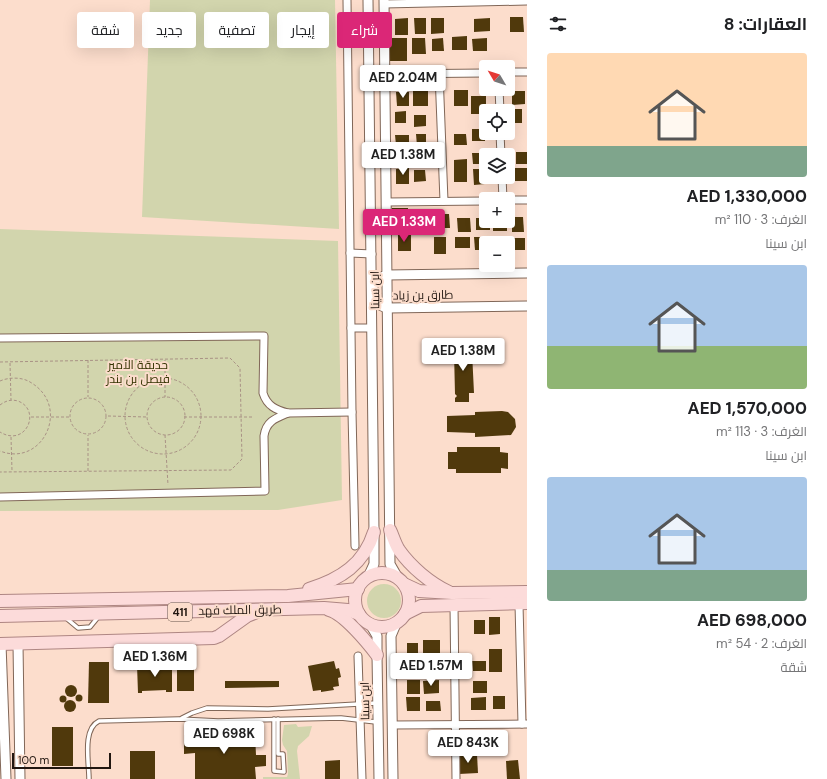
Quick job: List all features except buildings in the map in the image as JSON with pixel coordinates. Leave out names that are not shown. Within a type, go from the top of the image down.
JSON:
[{"type":"main road","points":[[390,530],[399,550],[413,567],[453,599]]},
{"type":"main road","points":[[288,596],[328,583],[350,570],[370,544],[374,532]]},
{"type":"main road","points":[[359,614],[355,598],[362,582],[375,574],[383,573],[391,574],[419,591],[453,599],[523,604]]},
{"type":"main road","points":[[370,624],[378,627],[387,627],[396,624],[405,614],[409,607],[409,599],[408,591],[401,581]]},
{"type":"main road","name":"طريق الملك فهد","points":[[0,601],[288,596],[358,589]]},
{"type":"main road","points":[[405,614],[420,606],[453,599],[527,592]]},
{"type":"main road","points":[[324,608],[335,612],[343,618],[377,655]]},
{"type":"main road","name":"طريق الملك فهد","points":[[0,616],[324,608],[348,610],[359,614]]},
{"type":"main road","points":[[0,644],[214,638],[247,616],[266,610]]},
{"type":"main road","name":"411","points":[[359,614],[370,624]]},
{"type":"street","points":[[347,0],[355,546]]},
{"type":"street","name":"ابن سينا","points":[[368,0],[374,532],[374,564],[368,577]]},
{"type":"street","points":[[384,2],[527,1]]},
{"type":"street","name":"ابن سينا","points":[[384,2],[390,564],[401,581]]},
{"type":"street","points":[[515,72],[527,72]]},
{"type":"street","points":[[439,73],[444,201]]},
{"type":"street","points":[[385,74],[479,73]]},
{"type":"street","points":[[515,200],[527,200]]},
{"type":"street","points":[[386,202],[479,201]]},
{"type":"street","points":[[350,253],[372,254]]},
{"type":"street","name":"طارق بن زياد","points":[[527,273],[387,275],[378,278],[372,291],[378,304],[388,308],[527,306]]},
{"type":"street","points":[[351,328],[372,328]]},
{"type":"street","points":[[0,338],[264,336],[263,393],[265,400],[270,406],[276,410],[288,413],[352,412]]},
{"type":"street","points":[[0,497],[265,491],[264,429],[276,418],[288,413]]},
{"type":"street","points":[[453,599],[456,779]]},
{"type":"street","points":[[393,725],[525,724],[523,604]]},
{"type":"street","name":"ابن سينا","points":[[370,624],[378,636],[377,703],[379,779]]},
{"type":"street","points":[[394,779],[391,636],[396,624]]},
{"type":"street","points":[[0,644],[2,736],[6,779]]},
{"type":"street","points":[[18,644],[20,779]]},
{"type":"street","points":[[358,656],[362,779]]},
{"type":"lane","points":[[179,719],[207,708],[268,709],[377,703]]},
{"type":"lane","points":[[268,709],[268,719]]},
{"type":"lane","points":[[89,779],[88,734],[93,724],[99,721],[179,719],[218,721],[341,718],[378,722]]},
{"type":"lane","points":[[276,719],[278,754],[284,754],[284,772],[274,771],[276,719]]},
{"type":"path","points":[[0,362],[230,358],[240,368],[242,459],[231,470],[0,472]]},
{"type":"path","points":[[165,359],[165,397]]},
{"type":"path","points":[[88,360],[88,398]]},
{"type":"path","points":[[10,362],[11,400]]},
{"type":"path","points":[[0,381],[10,378],[27,380],[37,386],[46,395],[50,407],[51,417],[48,432],[40,443],[30,450],[18,454],[0,451]]},
{"type":"path","points":[[165,378],[176,380],[186,385],[195,394],[200,405],[202,417],[199,430],[192,441],[182,450],[167,454],[156,454],[144,449],[134,441],[127,429],[125,416],[127,404],[141,385],[152,380],[165,378]]},
{"type":"path","points":[[165,397],[171,398],[181,405],[184,411],[184,417],[183,422],[176,431],[165,435],[155,431],[148,422],[147,417],[150,406],[154,401],[165,397]]},
{"type":"path","points":[[88,398],[99,401],[103,405],[107,416],[102,428],[98,432],[88,434],[79,432],[71,423],[70,417],[73,406],[88,398]]},
{"type":"path","points":[[0,405],[11,400],[21,402],[26,406],[30,417],[27,429],[17,436],[11,437],[0,432]]},
{"type":"path","points":[[107,416],[147,417]]},
{"type":"path","points":[[30,417],[70,417]]},
{"type":"path","points":[[184,417],[253,417]]},
{"type":"path","points":[[88,434],[88,471]]},
{"type":"path","points":[[165,435],[168,485]]},
{"type":"path","points":[[11,437],[12,471]]},
{"type":"green space","points":[[150,0],[335,0],[339,229],[142,217],[148,48],[196,48],[196,12],[150,12]]},
{"type":"green space","name":"حديقة الأمير فيصل بن بندر","points":[[0,229],[338,241],[342,500],[278,510],[0,511]]},
{"type":"green space","points":[[381,584],[387,584],[391,585],[398,591],[401,601],[400,608],[394,615],[387,618],[381,618],[377,617],[370,611],[367,604],[367,598],[368,594],[374,587]]},
{"type":"green space","points":[[296,724],[298,727],[312,726],[309,736],[298,746],[297,751],[300,779],[263,779],[263,777],[287,777],[287,751],[282,740],[284,725]]}]
